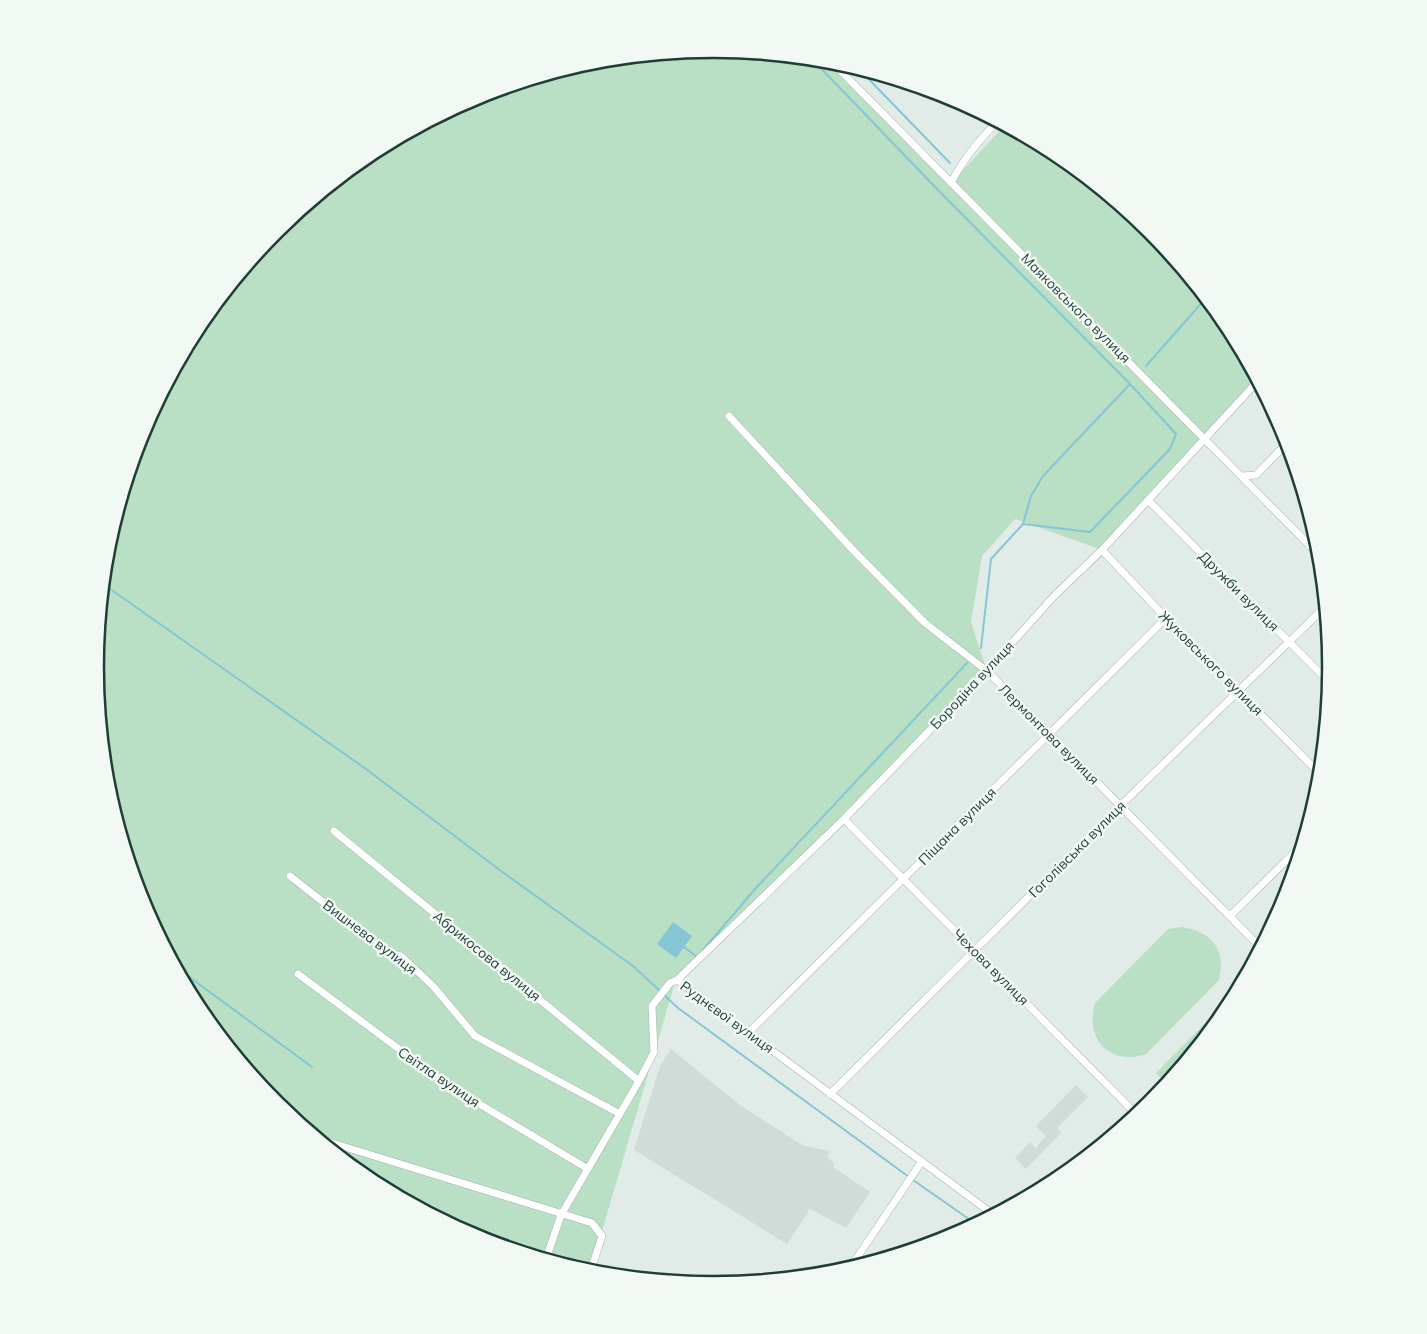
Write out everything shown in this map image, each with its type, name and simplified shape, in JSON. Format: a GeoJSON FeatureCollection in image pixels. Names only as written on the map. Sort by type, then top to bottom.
{"type":"FeatureCollection","features":[{"type":"Feature","properties":{"kind":"street","name":"Маяковського вулиця"},"geometry":{"type":"LineString","coordinates":[[841,71],[1311,546]]}},
{"type":"Feature","properties":{"kind":"street"},"geometry":{"type":"LineString","coordinates":[[951,183],[960,165],[994,126]]}},
{"type":"Feature","properties":{"kind":"street","name":"Бородіна вулиця"},"geometry":{"type":"LineString","coordinates":[[673,982],[844,820],[987,671],[1054,596],[1102,550],[1254,386]]}},
{"type":"Feature","properties":{"kind":"street","name":"Лермонтова вулиця"},"geometry":{"type":"LineString","coordinates":[[729,416],[853,550],[925,623],[987,671],[1257,943]]}},
{"type":"Feature","properties":{"kind":"street"},"geometry":{"type":"LineString","coordinates":[[1242,476],[1256,475],[1282,448]]}},
{"type":"Feature","properties":{"kind":"street","name":"Дружби вулиця"},"geometry":{"type":"LineString","coordinates":[[1148,500],[1323,676]]}},
{"type":"Feature","properties":{"kind":"street","name":"Жуковського вулиця"},"geometry":{"type":"LineString","coordinates":[[1102,550],[1166,618],[1314,768]]}},
{"type":"Feature","properties":{"kind":"street","name":"Гоголівська вулиця"},"geometry":{"type":"LineString","coordinates":[[830,1094],[1120,806],[1320,611]]}},
{"type":"Feature","properties":{"kind":"street","name":"Піщана вулиця"},"geometry":{"type":"LineString","coordinates":[[748,1033],[1166,618]]}},
{"type":"Feature","properties":{"kind":"street","name":"Чехова вулиця"},"geometry":{"type":"LineString","coordinates":[[844,820],[1132,1110]]}},
{"type":"Feature","properties":{"kind":"street","name":"Абрикосова вулиця"},"geometry":{"type":"LineString","coordinates":[[334,831],[640,1082]]}},
{"type":"Feature","properties":{"kind":"street"},"geometry":{"type":"LineString","coordinates":[[1230,916],[1294,853]]}},
{"type":"Feature","properties":{"kind":"street","name":"Вишнева вулиця"},"geometry":{"type":"LineString","coordinates":[[290,876],[388,953],[401,956],[433,986],[475,1036],[620,1114]]}},
{"type":"Feature","properties":{"kind":"street","name":"Світла вулиця"},"geometry":{"type":"LineString","coordinates":[[298,974],[446,1084],[588,1170]]}},
{"type":"Feature","properties":{"kind":"street","name":"Руднєвої вулиця"},"geometry":{"type":"LineString","coordinates":[[548,1253],[562,1215],[640,1082],[654,1052],[652,1006],[673,982],[748,1033],[989,1211]]}},
{"type":"Feature","properties":{"kind":"street"},"geometry":{"type":"LineString","coordinates":[[334,1144],[592,1223],[602,1236],[593,1264]]}},
{"type":"Feature","properties":{"kind":"street"},"geometry":{"type":"LineString","coordinates":[[856,1260],[922,1161]]}},
{"type":"Feature","properties":{"kind":"shaded area"},"geometry":{"type":"Polygon","coordinates":[[[671,1049],[741,1106],[804,1146],[829,1151],[828,1158],[835,1164],[833,1167],[870,1192],[846,1228],[810,1209],[787,1244],[634,1150],[660,1066],[671,1049]]]}},
{"type":"Feature","properties":{"kind":"shaded area"},"geometry":{"type":"Polygon","coordinates":[[[1076,1085],[1088,1097],[1057,1128],[1061,1133],[1026,1169],[1015,1158],[1030,1142],[1036,1149],[1038,1147],[1046,1136],[1036,1126],[1076,1085]]]}},
{"type":"Feature","properties":{"kind":"green space"},"geometry":{"type":"Polygon","coordinates":[[[674,59],[753,59],[793,63],[838,70],[1204,439],[1102,550],[1015,519],[982,556],[971,622],[987,671],[844,819],[676,979],[592,1264],[556,1256],[480,1230],[444,1214],[375,1174],[342,1151],[312,1125],[255,1069],[207,1006],[167,937],[150,900],[136,863],[125,825],[109,747],[104,667],[109,587],[125,509],[136,471],[150,434],[186,362],[207,328],[255,265],[283,236],[342,183],[409,139],[444,120],[480,104],[556,78],[595,69],[674,59]]]}},
{"type":"Feature","properties":{"kind":"green space"},"geometry":{"type":"Polygon","coordinates":[[[1001,130],[1052,160],[1085,183],[1115,209],[1172,265],[1220,328],[1253,385],[1205,437],[952,182],[1001,130]]]}},
{"type":"Feature","properties":{"kind":"green space"},"geometry":{"type":"Polygon","coordinates":[[[1182,927],[1202,933],[1215,944],[1221,960],[1219,980],[1146,1054],[1132,1057],[1119,1056],[1110,1052],[1103,1047],[1094,1032],[1093,1013],[1095,1003],[1168,929],[1182,927]]]}},
{"type":"Feature","properties":{"kind":"green space"},"geometry":{"type":"Polygon","coordinates":[[[1214,1014],[1197,1038],[1162,1079],[1156,1073],[1214,1014]]]}},
{"type":"Feature","properties":{"kind":"water"},"geometry":{"type":"Polygon","coordinates":[[[673,922],[692,936],[676,958],[657,944],[673,922]]]}},
{"type":"Feature","properties":{"kind":"waterway"},"geometry":{"type":"LineString","coordinates":[[820,67],[1130,384],[1176,434],[1170,449],[1090,532],[1023,524],[991,559],[981,648]]}},
{"type":"Feature","properties":{"kind":"waterway"},"geometry":{"type":"LineString","coordinates":[[867,77],[950,163]]}},
{"type":"Feature","properties":{"kind":"waterway"},"geometry":{"type":"LineString","coordinates":[[1146,366],[1202,303]]}},
{"type":"Feature","properties":{"kind":"waterway"},"geometry":{"type":"LineString","coordinates":[[1023,524],[1031,496],[1043,476],[1130,384]]}},
{"type":"Feature","properties":{"kind":"waterway"},"geometry":{"type":"LineString","coordinates":[[109,588],[366,769],[501,871],[633,966],[660,991]]}},
{"type":"Feature","properties":{"kind":"waterway"},"geometry":{"type":"LineString","coordinates":[[684,947],[697,957],[756,888],[967,663]]}},
{"type":"Feature","properties":{"kind":"waterway"},"geometry":{"type":"LineString","coordinates":[[189,977],[312,1067]]}},
{"type":"Feature","properties":{"kind":"waterway"},"geometry":{"type":"LineString","coordinates":[[664,995],[678,1008],[909,1177]]}},
{"type":"Feature","properties":{"kind":"waterway"},"geometry":{"type":"LineString","coordinates":[[913,1180],[970,1220]]}}]}
